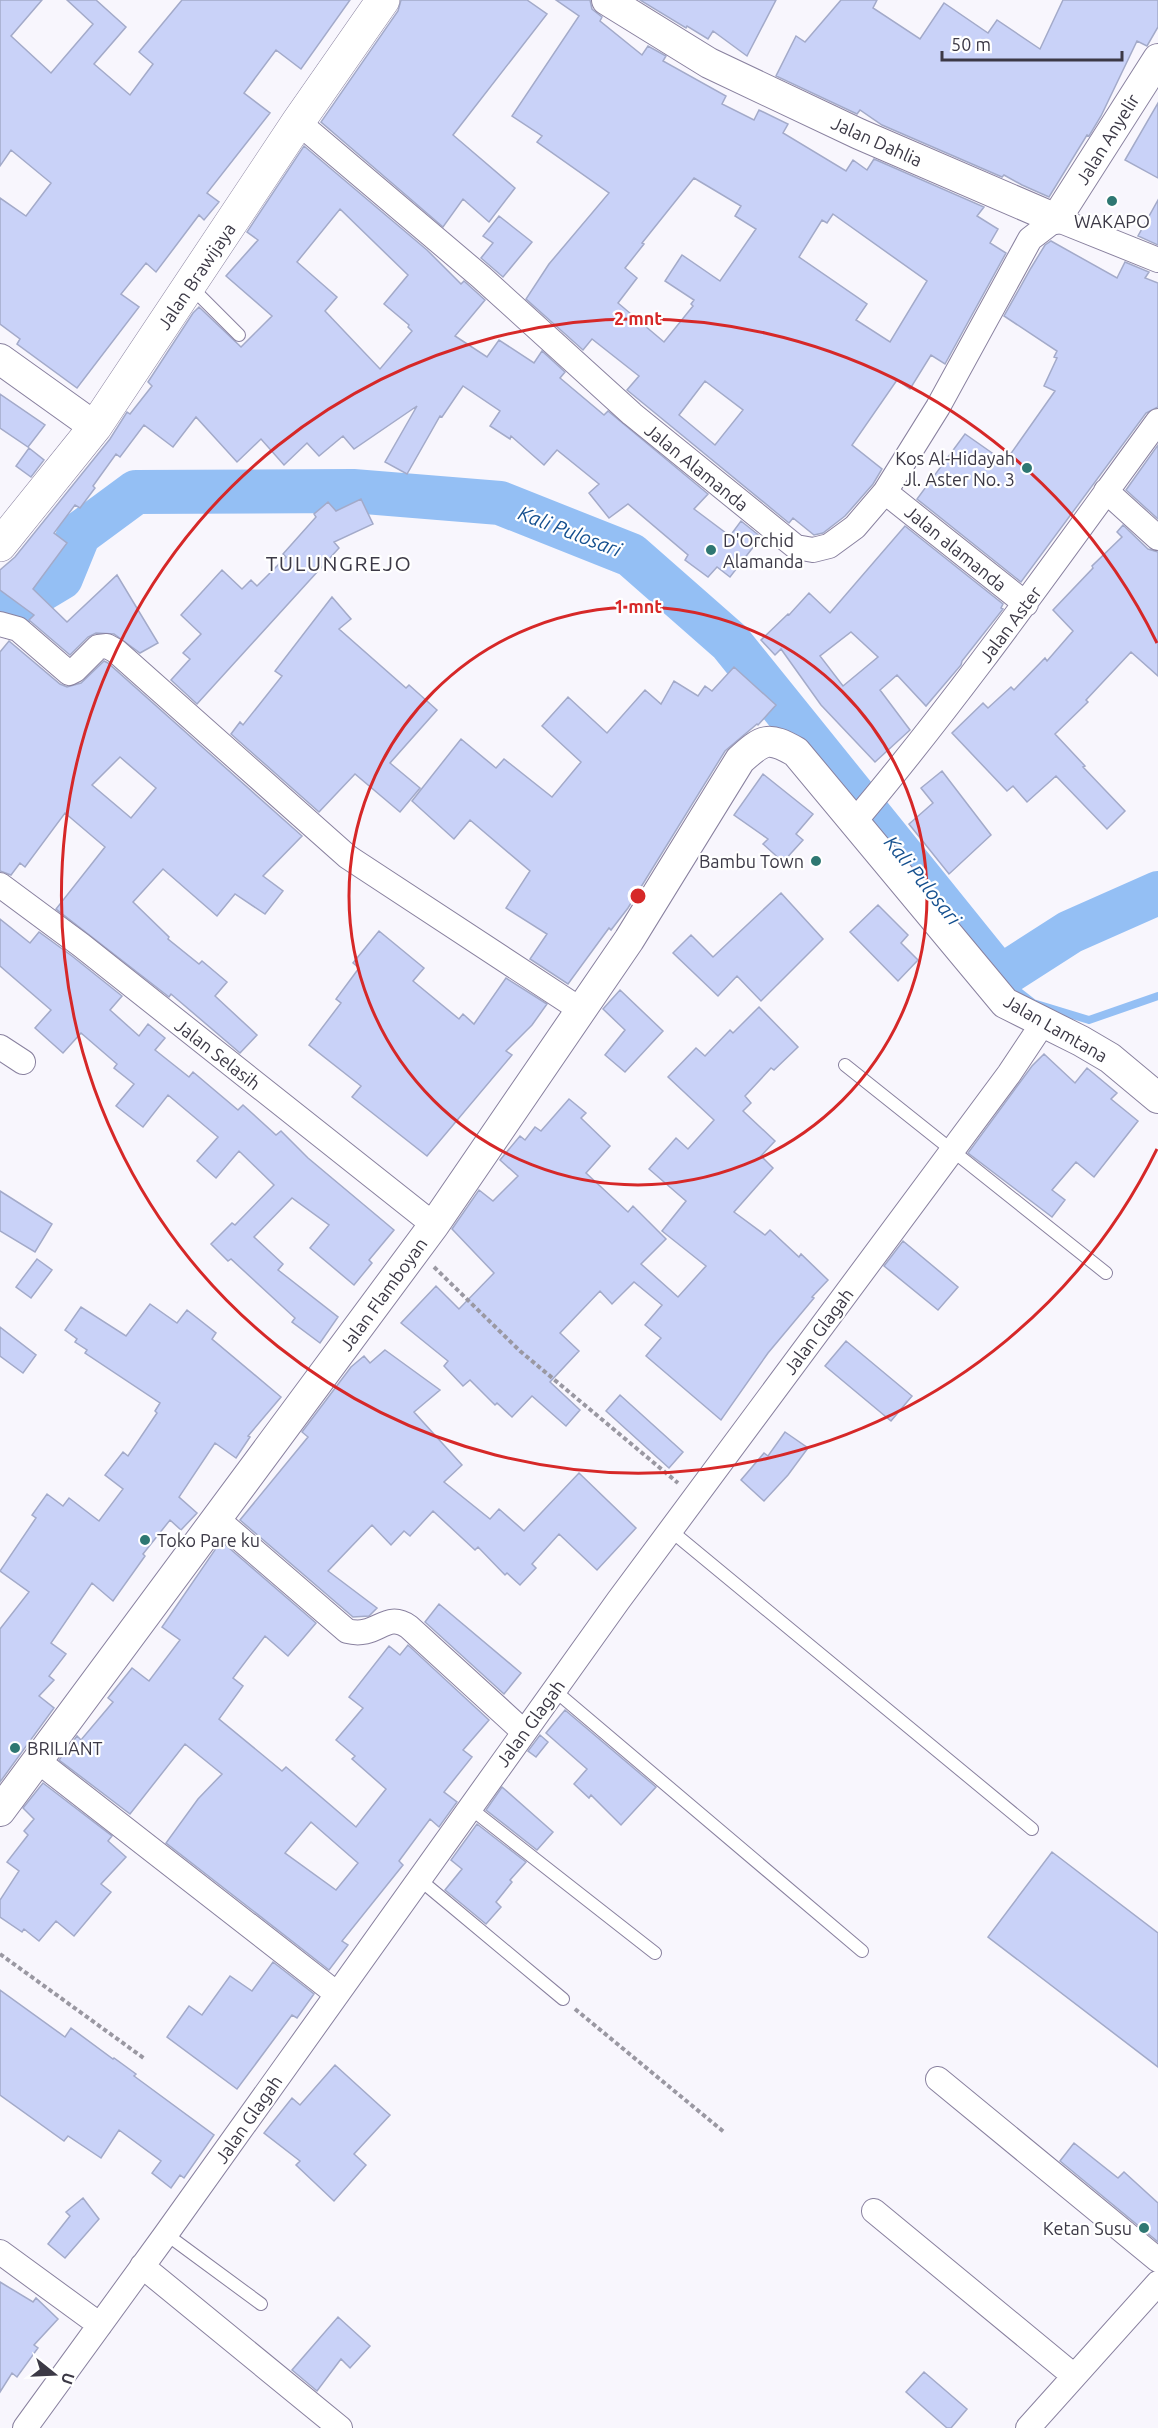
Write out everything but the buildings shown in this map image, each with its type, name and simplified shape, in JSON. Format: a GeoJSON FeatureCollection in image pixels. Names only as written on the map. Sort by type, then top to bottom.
{"type":"FeatureCollection","features":[{"type":"Feature","properties":{"kind":"main road","name":"Jalan Brawijaya"},"geometry":{"type":"LineString","coordinates":[[0,545],[95,427],[298,122],[383,0]]}},
{"type":"Feature","properties":{"kind":"street","name":"Jalan Dahlia"},"geometry":{"type":"LineString","coordinates":[[607,0],[709,63],[774,94],[859,134],[1056,219],[1158,260]]}},
{"type":"Feature","properties":{"kind":"street","name":"Jalan Anyelir"},"geometry":{"type":"LineString","coordinates":[[1056,219],[1158,59]]}},
{"type":"Feature","properties":{"kind":"street","name":"Jalan Alamanda"},"geometry":{"type":"LineString","coordinates":[[298,122],[481,277],[632,414],[796,547],[813,550],[829,546],[855,527],[885,492],[938,407],[1030,239],[1056,219]]}},
{"type":"Feature","properties":{"kind":"street"},"geometry":{"type":"LineString","coordinates":[[0,359],[95,427]]}},
{"type":"Feature","properties":{"kind":"street","name":"Jalan Aster"},"geometry":{"type":"LineString","coordinates":[[855,821],[1026,604],[1158,421]]}},
{"type":"Feature","properties":{"kind":"street"},"geometry":{"type":"LineString","coordinates":[[1106,491],[1158,537]]}},
{"type":"Feature","properties":{"kind":"street","name":"Jalan alamanda"},"geometry":{"type":"LineString","coordinates":[[885,492],[1026,604]]}},
{"type":"Feature","properties":{"kind":"street"},"geometry":{"type":"LineString","coordinates":[[0,624],[18,628],[69,673],[98,647],[107,646],[116,651],[312,827],[348,856],[581,1010]]}},
{"type":"Feature","properties":{"kind":"street","name":"Jalan Lamtana"},"geometry":{"type":"LineString","coordinates":[[740,760],[758,743],[777,742],[796,752],[1005,1003],[1082,1041],[1110,1058],[1158,1098]]}},
{"type":"Feature","properties":{"kind":"street","name":"Jalan Flamboyan"},"geometry":{"type":"LineString","coordinates":[[0,1810],[434,1226],[629,940],[740,760]]}},
{"type":"Feature","properties":{"kind":"street","name":"Jalan Selasih"},"geometry":{"type":"LineString","coordinates":[[0,885],[81,945],[434,1226]]}},
{"type":"Feature","properties":{"kind":"street","name":"Jalan Glagah"},"geometry":{"type":"LineString","coordinates":[[25,2428],[554,1690],[1009,1074],[1043,1023]]}},
{"type":"Feature","properties":{"kind":"street"},"geometry":{"type":"LineString","coordinates":[[0,1047],[23,1062]]}},
{"type":"Feature","properties":{"kind":"street"},"geometry":{"type":"LineString","coordinates":[[217,1519],[347,1631],[360,1634],[374,1630],[389,1621],[400,1620],[524,1732]]}},
{"type":"Feature","properties":{"kind":"street"},"geometry":{"type":"LineString","coordinates":[[38,1761],[337,1994]]}},
{"type":"Feature","properties":{"kind":"street"},"geometry":{"type":"LineString","coordinates":[[938,2079],[1158,2260]]}},
{"type":"Feature","properties":{"kind":"street"},"geometry":{"type":"LineString","coordinates":[[874,2211],[1074,2376]]}},
{"type":"Feature","properties":{"kind":"street"},"geometry":{"type":"LineString","coordinates":[[0,2252],[100,2325]]}},
{"type":"Feature","properties":{"kind":"street"},"geometry":{"type":"LineString","coordinates":[[142,2266],[340,2428]]}},
{"type":"Feature","properties":{"kind":"street"},"geometry":{"type":"LineString","coordinates":[[1028,2428],[1158,2283]]}},
{"type":"Feature","properties":{"kind":"lane"},"geometry":{"type":"LineString","coordinates":[[190,286],[239,335]]}},
{"type":"Feature","properties":{"kind":"lane"},"geometry":{"type":"LineString","coordinates":[[845,1065],[1106,1273]]}},
{"type":"Feature","properties":{"kind":"lane"},"geometry":{"type":"LineString","coordinates":[[670,1530],[1032,1829]]}},
{"type":"Feature","properties":{"kind":"lane"},"geometry":{"type":"LineString","coordinates":[[554,1690],[862,1951]]}},
{"type":"Feature","properties":{"kind":"lane"},"geometry":{"type":"LineString","coordinates":[[470,1808],[655,1953]]}},
{"type":"Feature","properties":{"kind":"lane"},"geometry":{"type":"LineString","coordinates":[[419,1879],[563,1999]]}},
{"type":"Feature","properties":{"kind":"lane"},"geometry":{"type":"LineString","coordinates":[[166,2234],[261,2304]]}},
{"type":"Feature","properties":{"kind":"path"},"geometry":{"type":"LineString","coordinates":[[416,1250],[520,1351],[695,1497]]}},
{"type":"Feature","properties":{"kind":"path"},"geometry":{"type":"LineString","coordinates":[[0,1954],[145,2059]]}},
{"type":"Feature","properties":{"kind":"path"},"geometry":{"type":"LineString","coordinates":[[563,1999],[724,2132]]}},
{"type":"Feature","properties":{"kind":"waterway","name":"Kali Pulosari"},"geometry":{"type":"LineString","coordinates":[[0,610],[6,611],[61,578],[79,534],[136,492],[353,491],[500,503],[631,555],[730,642],[1000,977],[1070,932],[1158,893]]}},
{"type":"Feature","properties":{"kind":"waterway"},"geometry":{"type":"LineString","coordinates":[[1000,977],[1033,1003],[1089,1020],[1158,996]]}},
{"type":"Feature","properties":{"kind":"place","name":"WAKAPO"},"geometry":{"type":"Point","coordinates":[1112,201]}},
{"type":"Feature","properties":{"kind":"place","name":"Kos Al-Hidayah Jl. Aster No. 3"},"geometry":{"type":"Point","coordinates":[1027,468]}},
{"type":"Feature","properties":{"kind":"place","name":"D'Orchid Alamanda"},"geometry":{"type":"Point","coordinates":[711,550]}},
{"type":"Feature","properties":{"kind":"place","name":"Bambu Town"},"geometry":{"type":"Point","coordinates":[816,861]}},
{"type":"Feature","properties":{"kind":"place","name":"Toko Pare ku"},"geometry":{"type":"Point","coordinates":[145,1540]}},
{"type":"Feature","properties":{"kind":"place","name":"BRILIANT"},"geometry":{"type":"Point","coordinates":[15,1748]}},
{"type":"Feature","properties":{"kind":"place","name":"Ketan Susu"},"geometry":{"type":"Point","coordinates":[1144,2228]}},
{"type":"Feature","properties":{"kind":"district","name":"TULUNGREJO"},"geometry":{"type":"Point","coordinates":[339,563]}}]}
